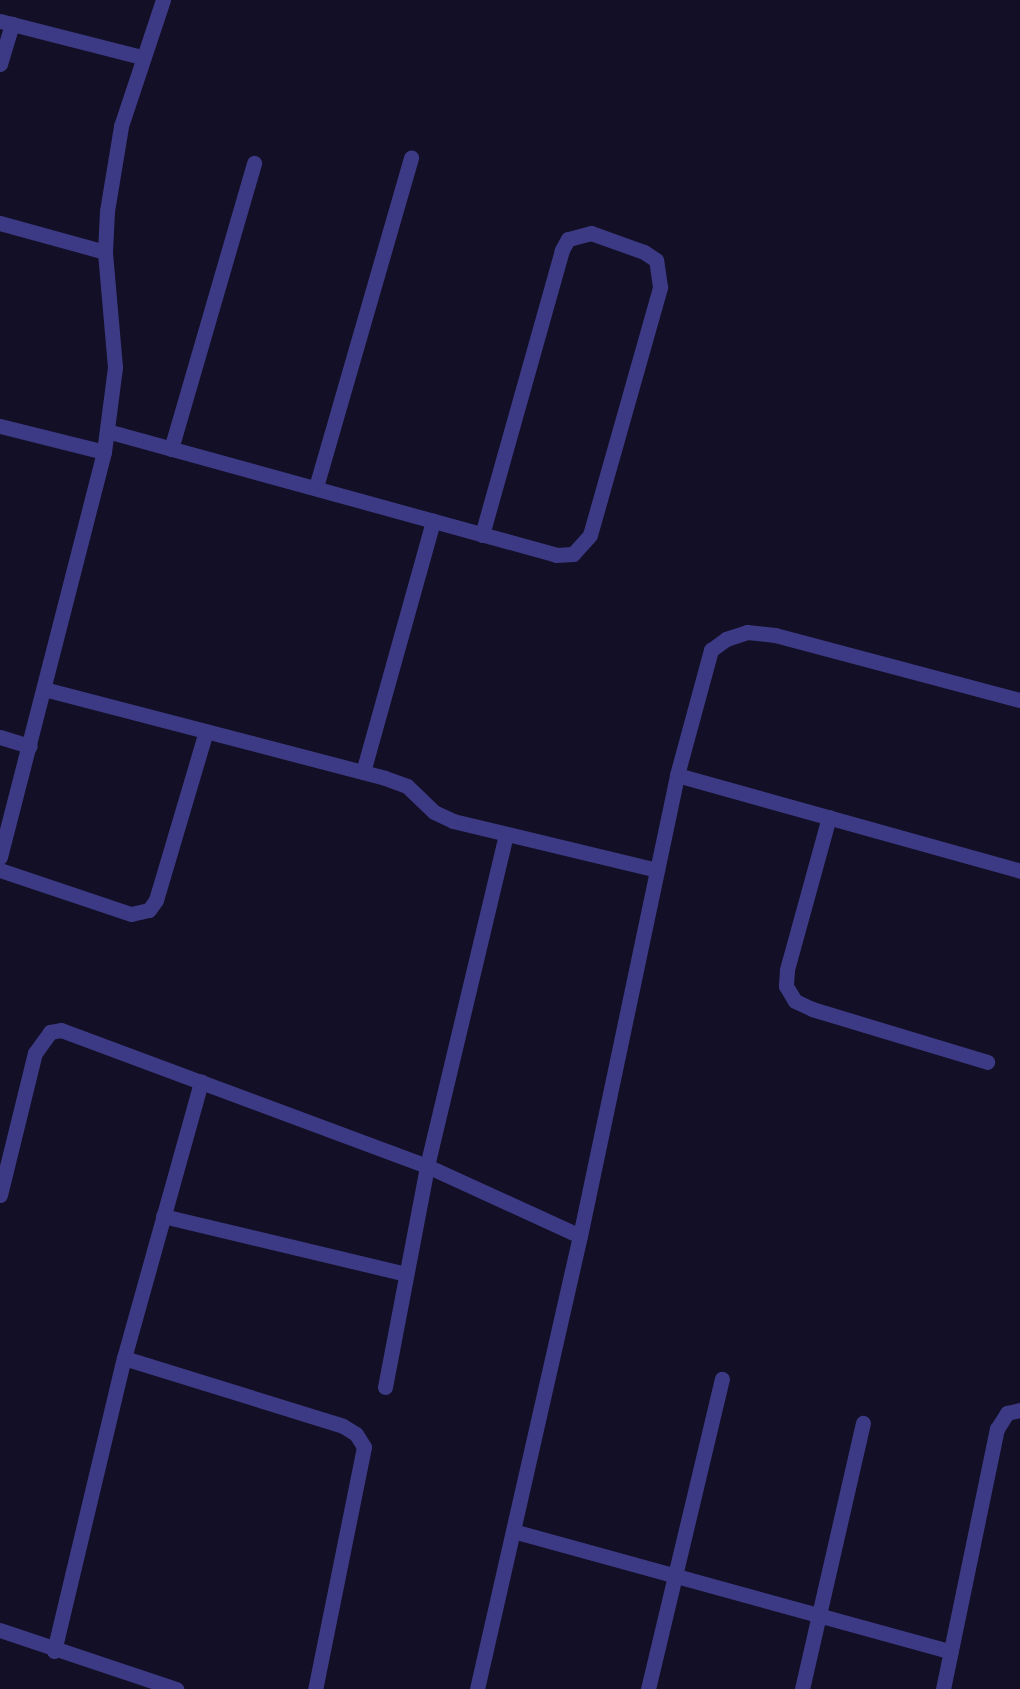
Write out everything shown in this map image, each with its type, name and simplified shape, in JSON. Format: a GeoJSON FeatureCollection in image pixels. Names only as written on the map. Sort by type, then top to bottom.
{"type":"FeatureCollection","features":[{"type":"Feature","properties":{"kind":"street"},"geometry":{"type":"LineString","coordinates":[[0,856],[104,452],[115,367],[105,252],[120,126],[141,57],[163,0]]}},
{"type":"Feature","properties":{"kind":"street"},"geometry":{"type":"LineString","coordinates":[[0,64],[6,22],[141,57]]}},
{"type":"Feature","properties":{"kind":"street"},"geometry":{"type":"LineString","coordinates":[[316,487],[411,157]]}},
{"type":"Feature","properties":{"kind":"street"},"geometry":{"type":"LineString","coordinates":[[171,449],[254,163]]}},
{"type":"Feature","properties":{"kind":"street"},"geometry":{"type":"LineString","coordinates":[[0,223],[105,252]]}},
{"type":"Feature","properties":{"kind":"street"},"geometry":{"type":"LineString","coordinates":[[107,431],[316,487],[482,535],[555,555],[573,554],[583,547],[590,535],[660,287],[656,260],[644,252],[591,233],[577,234],[565,244],[482,535]]}},
{"type":"Feature","properties":{"kind":"street"},"geometry":{"type":"LineString","coordinates":[[0,426],[104,452]]}},
{"type":"Feature","properties":{"kind":"street"},"geometry":{"type":"LineString","coordinates":[[363,772],[433,521]]}},
{"type":"Feature","properties":{"kind":"street"},"geometry":{"type":"LineString","coordinates":[[477,1689],[580,1236],[677,775],[711,650],[726,639],[747,632],[775,635],[1020,700]]}},
{"type":"Feature","properties":{"kind":"street"},"geometry":{"type":"LineString","coordinates":[[44,689],[363,772],[407,786],[434,812],[453,821],[657,870]]}},
{"type":"Feature","properties":{"kind":"street"},"geometry":{"type":"LineString","coordinates":[[0,870],[131,914],[148,910],[156,900],[206,731]]}},
{"type":"Feature","properties":{"kind":"street"},"geometry":{"type":"LineString","coordinates":[[0,737],[30,746]]}},
{"type":"Feature","properties":{"kind":"street"},"geometry":{"type":"LineString","coordinates":[[677,775],[1019,867]]}},
{"type":"Feature","properties":{"kind":"street"},"geometry":{"type":"LineString","coordinates":[[829,817],[786,970],[786,986],[795,1001],[812,1010],[987,1062]]}},
{"type":"Feature","properties":{"kind":"street"},"geometry":{"type":"LineString","coordinates":[[385,1387],[427,1166],[506,834]]}},
{"type":"Feature","properties":{"kind":"street"},"geometry":{"type":"LineString","coordinates":[[0,1195],[35,1053],[50,1032],[61,1030],[427,1166],[580,1236]]}},
{"type":"Feature","properties":{"kind":"street"},"geometry":{"type":"LineString","coordinates":[[54,1651],[124,1358],[201,1082]]}},
{"type":"Feature","properties":{"kind":"street"},"geometry":{"type":"LineString","coordinates":[[163,1216],[406,1274]]}},
{"type":"Feature","properties":{"kind":"street"},"geometry":{"type":"LineString","coordinates":[[124,1358],[343,1426],[356,1434],[364,1447],[315,1689]]}},
{"type":"Feature","properties":{"kind":"street"},"geometry":{"type":"LineString","coordinates":[[648,1689],[722,1379]]}},
{"type":"Feature","properties":{"kind":"street"},"geometry":{"type":"LineString","coordinates":[[943,1689],[997,1429],[1007,1413],[1020,1410]]}},
{"type":"Feature","properties":{"kind":"street"},"geometry":{"type":"LineString","coordinates":[[802,1689],[863,1423]]}},
{"type":"Feature","properties":{"kind":"street"},"geometry":{"type":"LineString","coordinates":[[513,1531],[951,1652]]}},
{"type":"Feature","properties":{"kind":"street"},"geometry":{"type":"LineString","coordinates":[[0,1630],[54,1651],[176,1689]]}}]}
